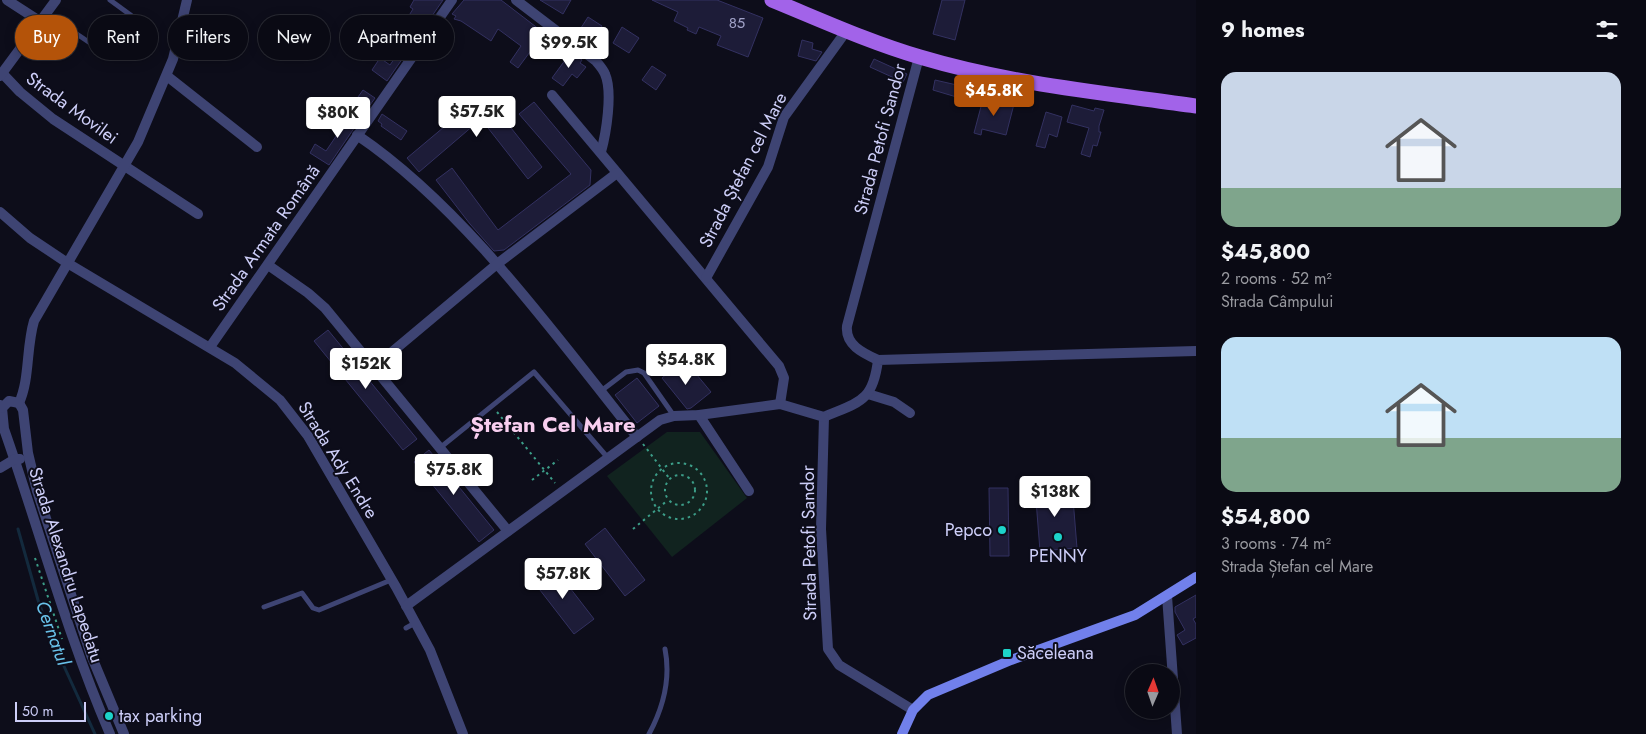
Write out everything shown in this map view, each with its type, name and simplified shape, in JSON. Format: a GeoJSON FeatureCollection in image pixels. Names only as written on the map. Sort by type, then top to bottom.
{"type":"FeatureCollection","features":[{"type":"Feature","properties":{"kind":"main road"},"geometry":{"type":"LineString","coordinates":[[772,0],[919,57],[1001,77],[1196,106]]}},
{"type":"Feature","properties":{"kind":"main road"},"geometry":{"type":"LineString","coordinates":[[902,734],[913,710],[928,695],[1135,615],[1196,577]]}},
{"type":"Feature","properties":{"kind":"street"},"geometry":{"type":"LineString","coordinates":[[7,0],[38,15]]}},
{"type":"Feature","properties":{"kind":"street"},"geometry":{"type":"LineString","coordinates":[[46,15],[56,0]]}},
{"type":"Feature","properties":{"kind":"street"},"geometry":{"type":"LineString","coordinates":[[1,406],[9,401],[19,403],[25,385],[28,344],[34,321],[126,166],[167,76],[178,44],[187,0]]}},
{"type":"Feature","properties":{"kind":"street","name":"Strada Armata Română"},"geometry":{"type":"LineString","coordinates":[[210,347],[452,0]]}},
{"type":"Feature","properties":{"kind":"street"},"geometry":{"type":"LineString","coordinates":[[516,0],[589,56],[604,73],[608,92],[606,126],[600,152]]}},
{"type":"Feature","properties":{"kind":"street","name":"Strada Ștefan cel Mare"},"geometry":{"type":"LineString","coordinates":[[706,278],[768,166],[784,117],[847,30]]}},
{"type":"Feature","properties":{"kind":"street"},"geometry":{"type":"LineString","coordinates":[[1,75],[15,56]]}},
{"type":"Feature","properties":{"kind":"street","name":"Strada Petofi Sandor"},"geometry":{"type":"LineString","coordinates":[[878,360],[853,345],[848,339],[847,326],[919,57]]}},
{"type":"Feature","properties":{"kind":"street","name":"Strada Movilei"},"geometry":{"type":"LineString","coordinates":[[1,75],[53,118],[198,214]]}},
{"type":"Feature","properties":{"kind":"street"},"geometry":{"type":"LineString","coordinates":[[167,76],[258,148]]}},
{"type":"Feature","properties":{"kind":"street","name":"Strada Ștefan cel Mare"},"geometry":{"type":"LineString","coordinates":[[552,95],[779,366],[784,378],[780,404]]}},
{"type":"Feature","properties":{"kind":"street"},"geometry":{"type":"LineString","coordinates":[[357,134],[410,176],[497,264],[637,436]]}},
{"type":"Feature","properties":{"kind":"street"},"geometry":{"type":"LineString","coordinates":[[374,367],[497,264],[618,173]]}},
{"type":"Feature","properties":{"kind":"street","name":"Strada Ady Endre"},"geometry":{"type":"LineString","coordinates":[[0,212],[30,238],[69,264],[210,347],[259,380],[295,417],[392,579],[406,606],[410,625],[430,650],[463,734]]}},
{"type":"Feature","properties":{"kind":"street"},"geometry":{"type":"LineString","coordinates":[[268,265],[308,293],[325,308],[508,531]]}},
{"type":"Feature","properties":{"kind":"street"},"geometry":{"type":"LineString","coordinates":[[406,606],[660,420],[674,416],[699,415],[780,404],[824,417],[858,402],[868,394],[874,385],[878,360],[1196,351]]}},
{"type":"Feature","properties":{"kind":"street"},"geometry":{"type":"LineString","coordinates":[[868,394],[894,402],[910,413]]}},
{"type":"Feature","properties":{"kind":"street","name":"Strada Alexandru Lapedatu"},"geometry":{"type":"LineString","coordinates":[[19,403],[23,410],[28,454],[37,491],[88,646],[124,734]]}},
{"type":"Feature","properties":{"kind":"street","name":"Strada Alexandru Lapedatu"},"geometry":{"type":"LineString","coordinates":[[1,406],[4,429],[79,660],[110,734]]}},
{"type":"Feature","properties":{"kind":"street"},"geometry":{"type":"LineString","coordinates":[[699,415],[749,491]]}},
{"type":"Feature","properties":{"kind":"street","name":"Strada Petofi Sandor"},"geometry":{"type":"LineString","coordinates":[[824,417],[821,529],[828,649],[839,665],[913,710]]}},
{"type":"Feature","properties":{"kind":"street"},"geometry":{"type":"LineString","coordinates":[[0,468],[15,459],[22,459],[28,454]]}},
{"type":"Feature","properties":{"kind":"street"},"geometry":{"type":"LineString","coordinates":[[1167,596],[1177,734]]}},
{"type":"Feature","properties":{"kind":"lane"},"geometry":{"type":"LineString","coordinates":[[78,38],[108,55],[115,55],[136,19],[110,0]]}},
{"type":"Feature","properties":{"kind":"lane"},"geometry":{"type":"LineString","coordinates":[[601,392],[626,372],[638,370],[644,373],[674,416]]}},
{"type":"Feature","properties":{"kind":"lane"},"geometry":{"type":"LineString","coordinates":[[441,447],[534,372],[608,458]]}},
{"type":"Feature","properties":{"kind":"lane"},"geometry":{"type":"LineString","coordinates":[[264,607],[302,593],[313,608],[319,610],[392,579]]}},
{"type":"Feature","properties":{"kind":"lane"},"geometry":{"type":"LineString","coordinates":[[649,734],[662,706],[667,684],[668,667],[665,648]]}},
{"type":"Feature","properties":{"kind":"path"},"geometry":{"type":"LineString","coordinates":[[492,406],[562,491]]}},
{"type":"Feature","properties":{"kind":"path"},"geometry":{"type":"LineString","coordinates":[[637,436],[670,479]]}},
{"type":"Feature","properties":{"kind":"path"},"geometry":{"type":"LineString","coordinates":[[532,480],[558,460]]}},
{"type":"Feature","properties":{"kind":"path"},"geometry":{"type":"LineString","coordinates":[[678,463],[687,464],[701,473],[707,490],[703,506],[689,517],[672,518],[657,508],[651,492],[656,475],[662,469],[678,463]]}},
{"type":"Feature","properties":{"kind":"path"},"geometry":{"type":"LineString","coordinates":[[684,476],[692,482],[695,491],[694,496],[687,504],[677,505],[668,500],[665,492],[670,479],[684,476]]}},
{"type":"Feature","properties":{"kind":"path"},"geometry":{"type":"LineString","coordinates":[[633,529],[668,500]]}},
{"type":"Feature","properties":{"kind":"green space"},"geometry":{"type":"Polygon","coordinates":[[[667,432],[700,432],[747,498],[672,557],[607,476],[667,432]]]}},
{"type":"Feature","properties":{"kind":"building"},"geometry":{"type":"Polygon","coordinates":[[[414,0],[443,0],[433,15],[409,15],[413,9],[410,7],[414,0]]]}},
{"type":"Feature","properties":{"kind":"building"},"geometry":{"type":"Polygon","coordinates":[[[464,0],[501,0],[544,33],[518,68],[510,62],[521,46],[498,29],[491,41],[461,21],[454,19],[456,16],[452,14],[464,0]]]}},
{"type":"Feature","properties":{"kind":"building"},"geometry":{"type":"Polygon","coordinates":[[[540,0],[571,0],[563,14],[540,0]]]}},
{"type":"Feature","properties":{"kind":"building"},"geometry":{"type":"Polygon","coordinates":[[[652,0],[717,0],[763,18],[748,57],[717,45],[721,36],[699,27],[696,34],[687,30],[688,28],[674,21],[678,12],[652,0]]]}},
{"type":"Feature","properties":{"kind":"building"},"geometry":{"type":"Polygon","coordinates":[[[942,0],[965,0],[955,40],[933,34],[942,0]]]}},
{"type":"Feature","properties":{"kind":"building"},"geometry":{"type":"Polygon","coordinates":[[[588,17],[602,26],[595,38],[590,35],[588,37],[579,31],[588,17]]]}},
{"type":"Feature","properties":{"kind":"building"},"geometry":{"type":"Polygon","coordinates":[[[622,27],[639,38],[629,53],[613,43],[622,27]]]}},
{"type":"Feature","properties":{"kind":"building"},"geometry":{"type":"Polygon","coordinates":[[[802,40],[813,43],[812,49],[822,52],[816,61],[798,56],[802,40]]]}},
{"type":"Feature","properties":{"kind":"building"},"geometry":{"type":"Polygon","coordinates":[[[571,52],[582,60],[580,63],[586,67],[577,78],[572,74],[563,86],[552,78],[571,52]]]}},
{"type":"Feature","properties":{"kind":"building"},"geometry":{"type":"Polygon","coordinates":[[[874,59],[907,74],[903,82],[870,67],[874,59]]]}},
{"type":"Feature","properties":{"kind":"building"},"geometry":{"type":"Polygon","coordinates":[[[379,60],[383,60],[390,65],[393,60],[402,60],[387,81],[372,70],[379,60]]]}},
{"type":"Feature","properties":{"kind":"building"},"geometry":{"type":"Polygon","coordinates":[[[652,66],[666,75],[656,90],[642,80],[652,66]]]}},
{"type":"Feature","properties":{"kind":"building"},"geometry":{"type":"Polygon","coordinates":[[[935,80],[983,91],[980,104],[933,90],[935,80]]]}},
{"type":"Feature","properties":{"kind":"building"},"geometry":{"type":"Polygon","coordinates":[[[363,90],[375,98],[370,105],[358,97],[363,90]]]}},
{"type":"Feature","properties":{"kind":"building"},"geometry":{"type":"Polygon","coordinates":[[[983,99],[1004,105],[1004,102],[1014,104],[1006,135],[982,129],[981,135],[974,133],[983,99]]]}},
{"type":"Feature","properties":{"kind":"building"},"geometry":{"type":"Polygon","coordinates":[[[475,101],[492,104],[542,167],[528,179],[481,119],[419,172],[407,158],[475,101]]]}},
{"type":"Feature","properties":{"kind":"building"},"geometry":{"type":"Polygon","coordinates":[[[534,102],[591,170],[590,185],[504,250],[494,251],[470,224],[436,180],[452,168],[498,230],[571,174],[519,114],[534,102]]]}},
{"type":"Feature","properties":{"kind":"building"},"geometry":{"type":"Polygon","coordinates":[[[1072,105],[1094,111],[1095,108],[1104,110],[1099,126],[1099,132],[1101,132],[1097,146],[1093,145],[1090,157],[1081,154],[1089,128],[1067,122],[1072,105]]]}},
{"type":"Feature","properties":{"kind":"building"},"geometry":{"type":"Polygon","coordinates":[[[348,109],[361,118],[329,165],[310,153],[315,144],[326,151],[345,123],[340,120],[348,109]]]}},
{"type":"Feature","properties":{"kind":"building"},"geometry":{"type":"Polygon","coordinates":[[[1046,112],[1062,117],[1057,137],[1049,134],[1045,148],[1036,146],[1046,112]]]}},
{"type":"Feature","properties":{"kind":"building"},"geometry":{"type":"Polygon","coordinates":[[[382,114],[407,131],[401,140],[381,126],[382,124],[378,121],[382,114]]]}},
{"type":"Feature","properties":{"kind":"building"},"geometry":{"type":"Polygon","coordinates":[[[328,330],[417,439],[403,450],[314,341],[328,330]]]}},
{"type":"Feature","properties":{"kind":"building"},"geometry":{"type":"Polygon","coordinates":[[[679,364],[687,373],[692,369],[711,392],[687,409],[662,378],[679,364]]]}},
{"type":"Feature","properties":{"kind":"building"},"geometry":{"type":"Polygon","coordinates":[[[637,378],[659,406],[637,423],[615,395],[637,378]]]}},
{"type":"Feature","properties":{"kind":"building"},"geometry":{"type":"Polygon","coordinates":[[[429,450],[494,530],[479,542],[414,462],[429,450]]]}},
{"type":"Feature","properties":{"kind":"building"},"geometry":{"type":"Polygon","coordinates":[[[1072,486],[1077,548],[1040,551],[1036,500],[1029,501],[1028,489],[1072,486]]]}},
{"type":"Feature","properties":{"kind":"building"},"geometry":{"type":"Polygon","coordinates":[[[989,488],[1008,488],[1009,556],[990,556],[989,488]]]}},
{"type":"Feature","properties":{"kind":"building"},"geometry":{"type":"Polygon","coordinates":[[[605,528],[645,580],[625,596],[585,544],[605,528]]]}},
{"type":"Feature","properties":{"kind":"building"},"geometry":{"type":"Polygon","coordinates":[[[553,566],[594,619],[574,634],[533,581],[553,566]]]}},
{"type":"Feature","properties":{"kind":"building"},"geometry":{"type":"Polygon","coordinates":[[[1196,595],[1196,617],[1193,619],[1196,624],[1196,638],[1183,645],[1177,635],[1185,630],[1175,612],[1175,607],[1196,595]]]}},
{"type":"Feature","properties":{"kind":"waterway","name":"Cernatul"},"geometry":{"type":"LineString","coordinates":[[18,529],[38,600],[52,640],[95,734]]}},
{"type":"Feature","properties":{"kind":"place","name":"Pepco"},"geometry":{"type":"Point","coordinates":[1002,530]}},
{"type":"Feature","properties":{"kind":"place","name":"PENNY"},"geometry":{"type":"Point","coordinates":[1058,537]}},
{"type":"Feature","properties":{"kind":"place","name":"Săceleana"},"geometry":{"type":"Point","coordinates":[1007,653]}},
{"type":"Feature","properties":{"kind":"place","name":"tax parking"},"geometry":{"type":"Point","coordinates":[109,716]}},
{"type":"Feature","properties":{"kind":"district","name":"Ștefan Cel Mare"},"geometry":{"type":"Point","coordinates":[553,424]}}]}
